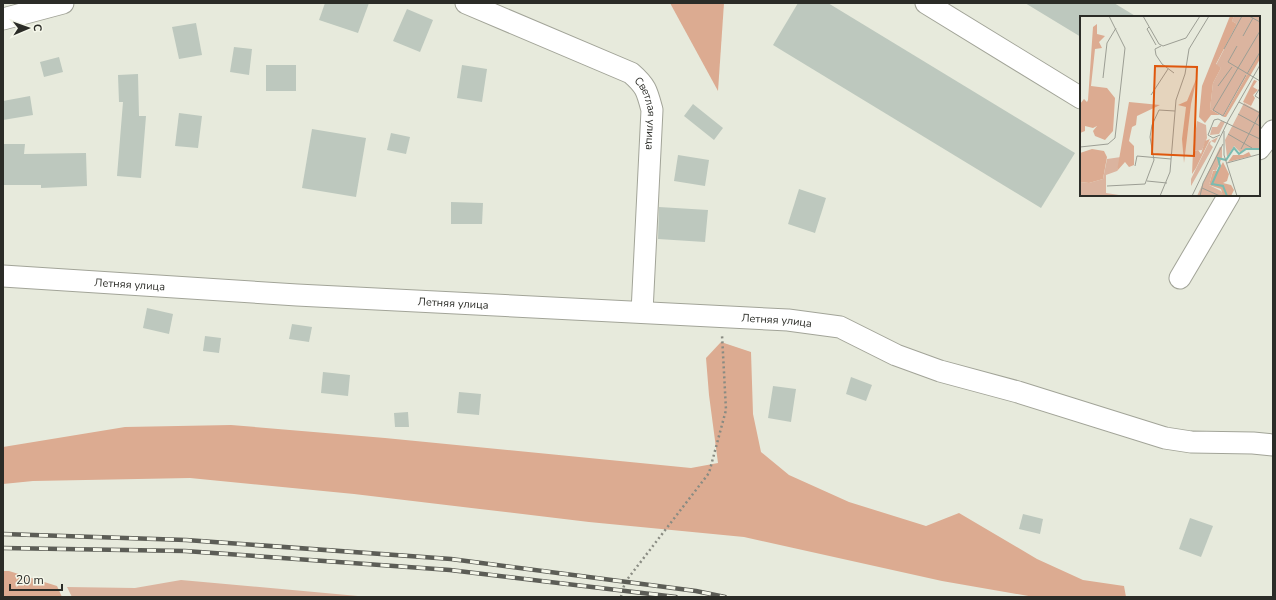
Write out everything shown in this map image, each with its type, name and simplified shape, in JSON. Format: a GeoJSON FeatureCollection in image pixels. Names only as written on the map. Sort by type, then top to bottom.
{"type":"FeatureCollection","features":[{"type":"Feature","properties":{"kind":"street"},"geometry":{"type":"LineString","coordinates":[[3,18],[62,3]]}},
{"type":"Feature","properties":{"kind":"street","name":"Светлая улица"},"geometry":{"type":"LineString","coordinates":[[466,3],[631,73],[642,82],[648,95],[652,110],[642,312]]}},
{"type":"Feature","properties":{"kind":"street"},"geometry":{"type":"LineString","coordinates":[[926,3],[1080,97]]}},
{"type":"Feature","properties":{"kind":"street"},"geometry":{"type":"LineString","coordinates":[[1260,148],[1273,131]]}},
{"type":"Feature","properties":{"kind":"street"},"geometry":{"type":"LineString","coordinates":[[1180,278],[1229,196]]}},
{"type":"Feature","properties":{"kind":"street","name":"Летняя улица"},"geometry":{"type":"LineString","coordinates":[[3,276],[297,295],[788,320],[840,326],[896,355],[940,371],[1025,394],[1165,438],[1191,442],[1253,443],[1273,445]]}},
{"type":"Feature","properties":{"kind":"path"},"geometry":{"type":"LineString","coordinates":[[622,597],[622,590],[626,582],[709,473],[726,410],[724,356],[720,316]]}},
{"type":"Feature","properties":{"kind":"shaded area"},"geometry":{"type":"Polygon","coordinates":[[[670,3],[724,3],[718,91],[670,3]]]}},
{"type":"Feature","properties":{"kind":"shaded area"},"geometry":{"type":"Polygon","coordinates":[[[721,342],[751,352],[753,414],[761,452],[789,475],[849,502],[926,526],[959,513],[1037,559],[1083,580],[1124,586],[1126,597],[1034,597],[942,581],[744,537],[589,522],[354,494],[190,478],[33,481],[3,484],[3,447],[125,427],[231,425],[385,438],[691,468],[718,463],[709,395],[706,358],[721,342]]]}},
{"type":"Feature","properties":{"kind":"shaded area"},"geometry":{"type":"Polygon","coordinates":[[[3,571],[9,571],[57,586],[62,597],[3,597],[3,571]]]}},
{"type":"Feature","properties":{"kind":"shaded area"},"geometry":{"type":"Polygon","coordinates":[[[181,580],[369,597],[72,597],[67,587],[135,588],[181,580]]]}},
{"type":"Feature","properties":{"kind":"building"},"geometry":{"type":"Polygon","coordinates":[[[325,3],[369,3],[358,33],[319,20],[325,3]]]}},
{"type":"Feature","properties":{"kind":"building"},"geometry":{"type":"Polygon","coordinates":[[[798,3],[828,3],[1075,153],[1041,208],[773,45],[798,3]]]}},
{"type":"Feature","properties":{"kind":"building"},"geometry":{"type":"Polygon","coordinates":[[[1025,3],[1114,3],[1135,16],[1080,16],[1080,36],[1025,3]]]}},
{"type":"Feature","properties":{"kind":"building"},"geometry":{"type":"Polygon","coordinates":[[[407,9],[433,20],[420,52],[393,41],[407,9]]]}},
{"type":"Feature","properties":{"kind":"building"},"geometry":{"type":"Polygon","coordinates":[[[196,23],[202,55],[179,59],[172,27],[196,23]]]}},
{"type":"Feature","properties":{"kind":"building"},"geometry":{"type":"Polygon","coordinates":[[[234,47],[252,49],[249,75],[230,72],[234,47]]]}},
{"type":"Feature","properties":{"kind":"building"},"geometry":{"type":"Polygon","coordinates":[[[59,57],[63,72],[44,77],[40,62],[59,57]]]}},
{"type":"Feature","properties":{"kind":"building"},"geometry":{"type":"Polygon","coordinates":[[[266,65],[296,65],[296,91],[266,91],[266,65]]]}},
{"type":"Feature","properties":{"kind":"building"},"geometry":{"type":"Polygon","coordinates":[[[462,65],[487,69],[482,102],[457,98],[462,65]]]}},
{"type":"Feature","properties":{"kind":"building"},"geometry":{"type":"Polygon","coordinates":[[[138,74],[139,116],[146,116],[141,178],[117,176],[123,102],[119,102],[118,75],[138,74]]]}},
{"type":"Feature","properties":{"kind":"building"},"geometry":{"type":"Polygon","coordinates":[[[30,96],[33,115],[3,120],[3,101],[30,96]]]}},
{"type":"Feature","properties":{"kind":"building"},"geometry":{"type":"Polygon","coordinates":[[[693,104],[723,128],[714,140],[684,116],[693,104]]]}},
{"type":"Feature","properties":{"kind":"building"},"geometry":{"type":"Polygon","coordinates":[[[179,113],[202,116],[198,148],[175,146],[179,113]]]}},
{"type":"Feature","properties":{"kind":"building"},"geometry":{"type":"Polygon","coordinates":[[[312,129],[366,138],[356,197],[302,188],[312,129]]]}},
{"type":"Feature","properties":{"kind":"building"},"geometry":{"type":"Polygon","coordinates":[[[391,133],[410,137],[406,154],[387,150],[391,133]]]}},
{"type":"Feature","properties":{"kind":"building"},"geometry":{"type":"Polygon","coordinates":[[[3,144],[25,144],[24,154],[86,153],[87,186],[41,188],[41,185],[3,185],[3,144]]]}},
{"type":"Feature","properties":{"kind":"building"},"geometry":{"type":"Polygon","coordinates":[[[678,155],[709,160],[705,186],[674,181],[678,155]]]}},
{"type":"Feature","properties":{"kind":"building"},"geometry":{"type":"Polygon","coordinates":[[[799,189],[826,198],[815,233],[788,224],[799,189]]]}},
{"type":"Feature","properties":{"kind":"building"},"geometry":{"type":"Polygon","coordinates":[[[451,202],[483,203],[482,224],[451,224],[451,202]]]}},
{"type":"Feature","properties":{"kind":"building"},"geometry":{"type":"Polygon","coordinates":[[[659,207],[708,210],[705,242],[658,239],[659,207]]]}},
{"type":"Feature","properties":{"kind":"building"},"geometry":{"type":"Polygon","coordinates":[[[147,308],[173,314],[169,334],[143,328],[147,308]]]}},
{"type":"Feature","properties":{"kind":"building"},"geometry":{"type":"Polygon","coordinates":[[[292,324],[312,327],[309,342],[289,339],[292,324]]]}},
{"type":"Feature","properties":{"kind":"building"},"geometry":{"type":"Polygon","coordinates":[[[205,336],[221,338],[219,353],[203,351],[205,336]]]}},
{"type":"Feature","properties":{"kind":"building"},"geometry":{"type":"Polygon","coordinates":[[[323,372],[350,375],[348,396],[321,393],[323,372]]]}},
{"type":"Feature","properties":{"kind":"building"},"geometry":{"type":"Polygon","coordinates":[[[851,377],[872,385],[866,401],[846,394],[851,377]]]}},
{"type":"Feature","properties":{"kind":"building"},"geometry":{"type":"Polygon","coordinates":[[[773,386],[796,389],[791,422],[768,418],[773,386]]]}},
{"type":"Feature","properties":{"kind":"building"},"geometry":{"type":"Polygon","coordinates":[[[459,392],[481,394],[479,415],[457,413],[459,392]]]}},
{"type":"Feature","properties":{"kind":"building"},"geometry":{"type":"Polygon","coordinates":[[[408,412],[409,427],[395,427],[394,413],[408,412]]]}},
{"type":"Feature","properties":{"kind":"building"},"geometry":{"type":"Polygon","coordinates":[[[1023,514],[1043,519],[1040,534],[1019,529],[1023,514]]]}},
{"type":"Feature","properties":{"kind":"building"},"geometry":{"type":"Polygon","coordinates":[[[1190,518],[1213,526],[1201,557],[1179,549],[1190,518]]]}},
{"type":"Feature","properties":{"kind":"railway"},"geometry":{"type":"LineString","coordinates":[[3,534],[186,540],[451,559],[696,591],[725,597]]}},
{"type":"Feature","properties":{"kind":"railway"},"geometry":{"type":"LineString","coordinates":[[3,548],[185,551],[450,570],[676,597]]}}]}
